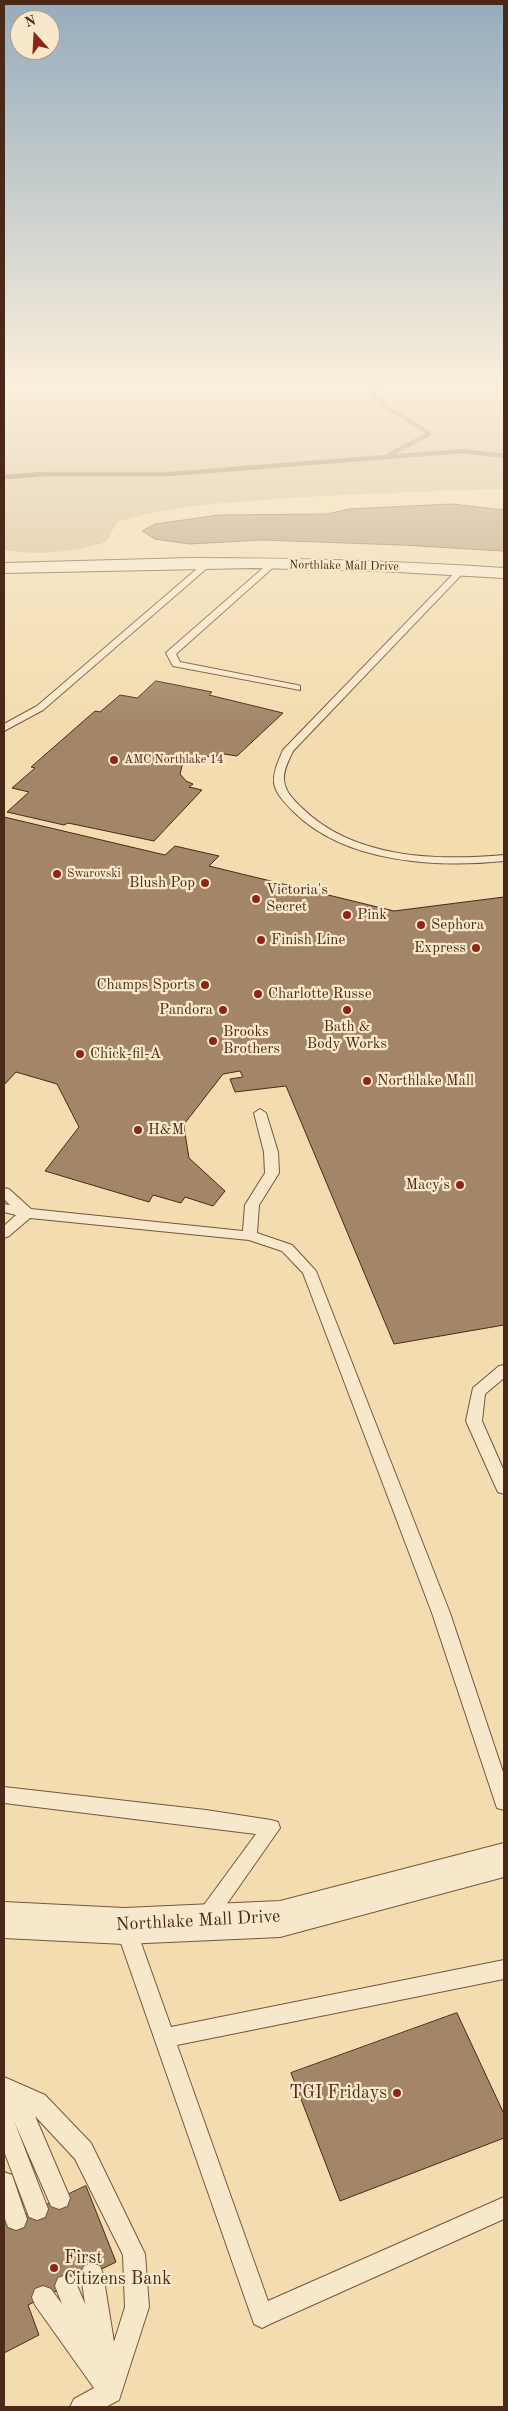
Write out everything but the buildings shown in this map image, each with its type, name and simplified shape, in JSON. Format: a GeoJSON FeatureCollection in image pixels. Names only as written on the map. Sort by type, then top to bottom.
{"type":"FeatureCollection","features":[{"type":"Feature","properties":{"kind":"street","name":"Northlake Mall Drive"},"geometry":{"type":"LineString","coordinates":[[4,568],[209,563],[462,570],[504,573]]}},
{"type":"Feature","properties":{"kind":"street","name":"Northlake Mall Drive"},"geometry":{"type":"LineString","coordinates":[[4,1920],[124,1926],[201,1924],[280,1918],[504,1860]]}},
{"type":"Feature","properties":{"kind":"lane"},"geometry":{"type":"LineString","coordinates":[[4,728],[40,708],[209,563]]}},
{"type":"Feature","properties":{"kind":"lane"},"geometry":{"type":"LineString","coordinates":[[273,564],[171,653],[176,664],[297,688]]}},
{"type":"Feature","properties":{"kind":"lane"},"geometry":{"type":"LineString","coordinates":[[462,570],[288,750],[280,770],[280,786],[294,807],[316,825],[343,840],[392,854],[436,862],[472,862],[504,858]]}},
{"type":"Feature","properties":{"kind":"lane"},"geometry":{"type":"LineString","coordinates":[[250,1236],[252,1205],[272,1172],[271,1152],[260,1113]]}},
{"type":"Feature","properties":{"kind":"lane"},"geometry":{"type":"LineString","coordinates":[[4,1192],[27,1213]]}},
{"type":"Feature","properties":{"kind":"lane"},"geometry":{"type":"LineString","coordinates":[[4,1208],[27,1213],[250,1236],[287,1248],[309,1271],[441,1613],[504,1802]]}},
{"type":"Feature","properties":{"kind":"lane"},"geometry":{"type":"LineString","coordinates":[[4,1233],[27,1213]]}},
{"type":"Feature","properties":{"kind":"lane"},"geometry":{"type":"LineString","coordinates":[[504,1370],[478,1392],[474,1421],[504,1488]]}},
{"type":"Feature","properties":{"kind":"lane"},"geometry":{"type":"LineString","coordinates":[[4,1795],[206,1818],[270,1828],[201,1924]]}},
{"type":"Feature","properties":{"kind":"lane"},"geometry":{"type":"LineString","coordinates":[[124,1926],[262,2316],[504,2208]]}},
{"type":"Feature","properties":{"kind":"lane"},"geometry":{"type":"LineString","coordinates":[[164,2038],[504,1969]]}},
{"type":"Feature","properties":{"kind":"lane"},"geometry":{"type":"LineString","coordinates":[[4,2087],[37,2103],[83,2151],[134,2254],[137,2307],[111,2392],[82,2407]]}},
{"type":"Feature","properties":{"kind":"lane"},"geometry":{"type":"LineString","coordinates":[[4,2097],[24,2116],[59,2198]]}},
{"type":"Feature","properties":{"kind":"lane"},"geometry":{"type":"LineString","coordinates":[[4,2123],[37,2209]]}},
{"type":"Feature","properties":{"kind":"lane"},"geometry":{"type":"LineString","coordinates":[[4,2183],[16,2219]]}},
{"type":"Feature","properties":{"kind":"lane"},"geometry":{"type":"LineString","coordinates":[[92,2274],[111,2392]]}},
{"type":"Feature","properties":{"kind":"lane"},"geometry":{"type":"LineString","coordinates":[[66,2286],[111,2392]]}},
{"type":"Feature","properties":{"kind":"lane"},"geometry":{"type":"LineString","coordinates":[[43,2297],[111,2392]]}},
{"type":"Feature","properties":{"kind":"shaded area"},"geometry":{"type":"Polygon","coordinates":[[[4,501],[250,501],[155,512],[117,522],[106,542],[68,551],[29,553],[4,550],[4,501]]]}},
{"type":"Feature","properties":{"kind":"shaded area"},"geometry":{"type":"Polygon","coordinates":[[[452,504],[504,510],[504,551],[262,540],[189,544],[155,539],[142,531],[155,524],[219,515],[327,514],[349,509],[452,504]]]}},
{"type":"Feature","properties":{"kind":"place","name":"AMC Northlake 14"},"geometry":{"type":"Point","coordinates":[114,760]}},
{"type":"Feature","properties":{"kind":"place","name":"Swarovski"},"geometry":{"type":"Point","coordinates":[57,874]}},
{"type":"Feature","properties":{"kind":"place","name":"Blush Pop"},"geometry":{"type":"Point","coordinates":[205,883]}},
{"type":"Feature","properties":{"kind":"place","name":"Victoria's Secret"},"geometry":{"type":"Point","coordinates":[256,899]}},
{"type":"Feature","properties":{"kind":"place","name":"Pink"},"geometry":{"type":"Point","coordinates":[347,915]}},
{"type":"Feature","properties":{"kind":"place","name":"Sephora"},"geometry":{"type":"Point","coordinates":[421,925]}},
{"type":"Feature","properties":{"kind":"place","name":"Finish Line"},"geometry":{"type":"Point","coordinates":[261,940]}},
{"type":"Feature","properties":{"kind":"place","name":"Express"},"geometry":{"type":"Point","coordinates":[476,948]}},
{"type":"Feature","properties":{"kind":"place","name":"Champs Sports"},"geometry":{"type":"Point","coordinates":[205,985]}},
{"type":"Feature","properties":{"kind":"place","name":"Charlotte Russe"},"geometry":{"type":"Point","coordinates":[258,994]}},
{"type":"Feature","properties":{"kind":"place","name":"Pandora"},"geometry":{"type":"Point","coordinates":[223,1010]}},
{"type":"Feature","properties":{"kind":"place","name":"Bath & Body Works"},"geometry":{"type":"Point","coordinates":[347,1010]}},
{"type":"Feature","properties":{"kind":"place","name":"Brooks Brothers"},"geometry":{"type":"Point","coordinates":[213,1041]}},
{"type":"Feature","properties":{"kind":"place","name":"Chick-fil-A"},"geometry":{"type":"Point","coordinates":[80,1054]}},
{"type":"Feature","properties":{"kind":"place","name":"Northlake Mall"},"geometry":{"type":"Point","coordinates":[367,1081]}},
{"type":"Feature","properties":{"kind":"place","name":"H&M"},"geometry":{"type":"Point","coordinates":[138,1130]}},
{"type":"Feature","properties":{"kind":"place","name":"Macy's"},"geometry":{"type":"Point","coordinates":[460,1185]}},
{"type":"Feature","properties":{"kind":"place","name":"TGI Fridays"},"geometry":{"type":"Point","coordinates":[397,2093]}},
{"type":"Feature","properties":{"kind":"place","name":"First Citizens Bank"},"geometry":{"type":"Point","coordinates":[54,2268]}}]}
